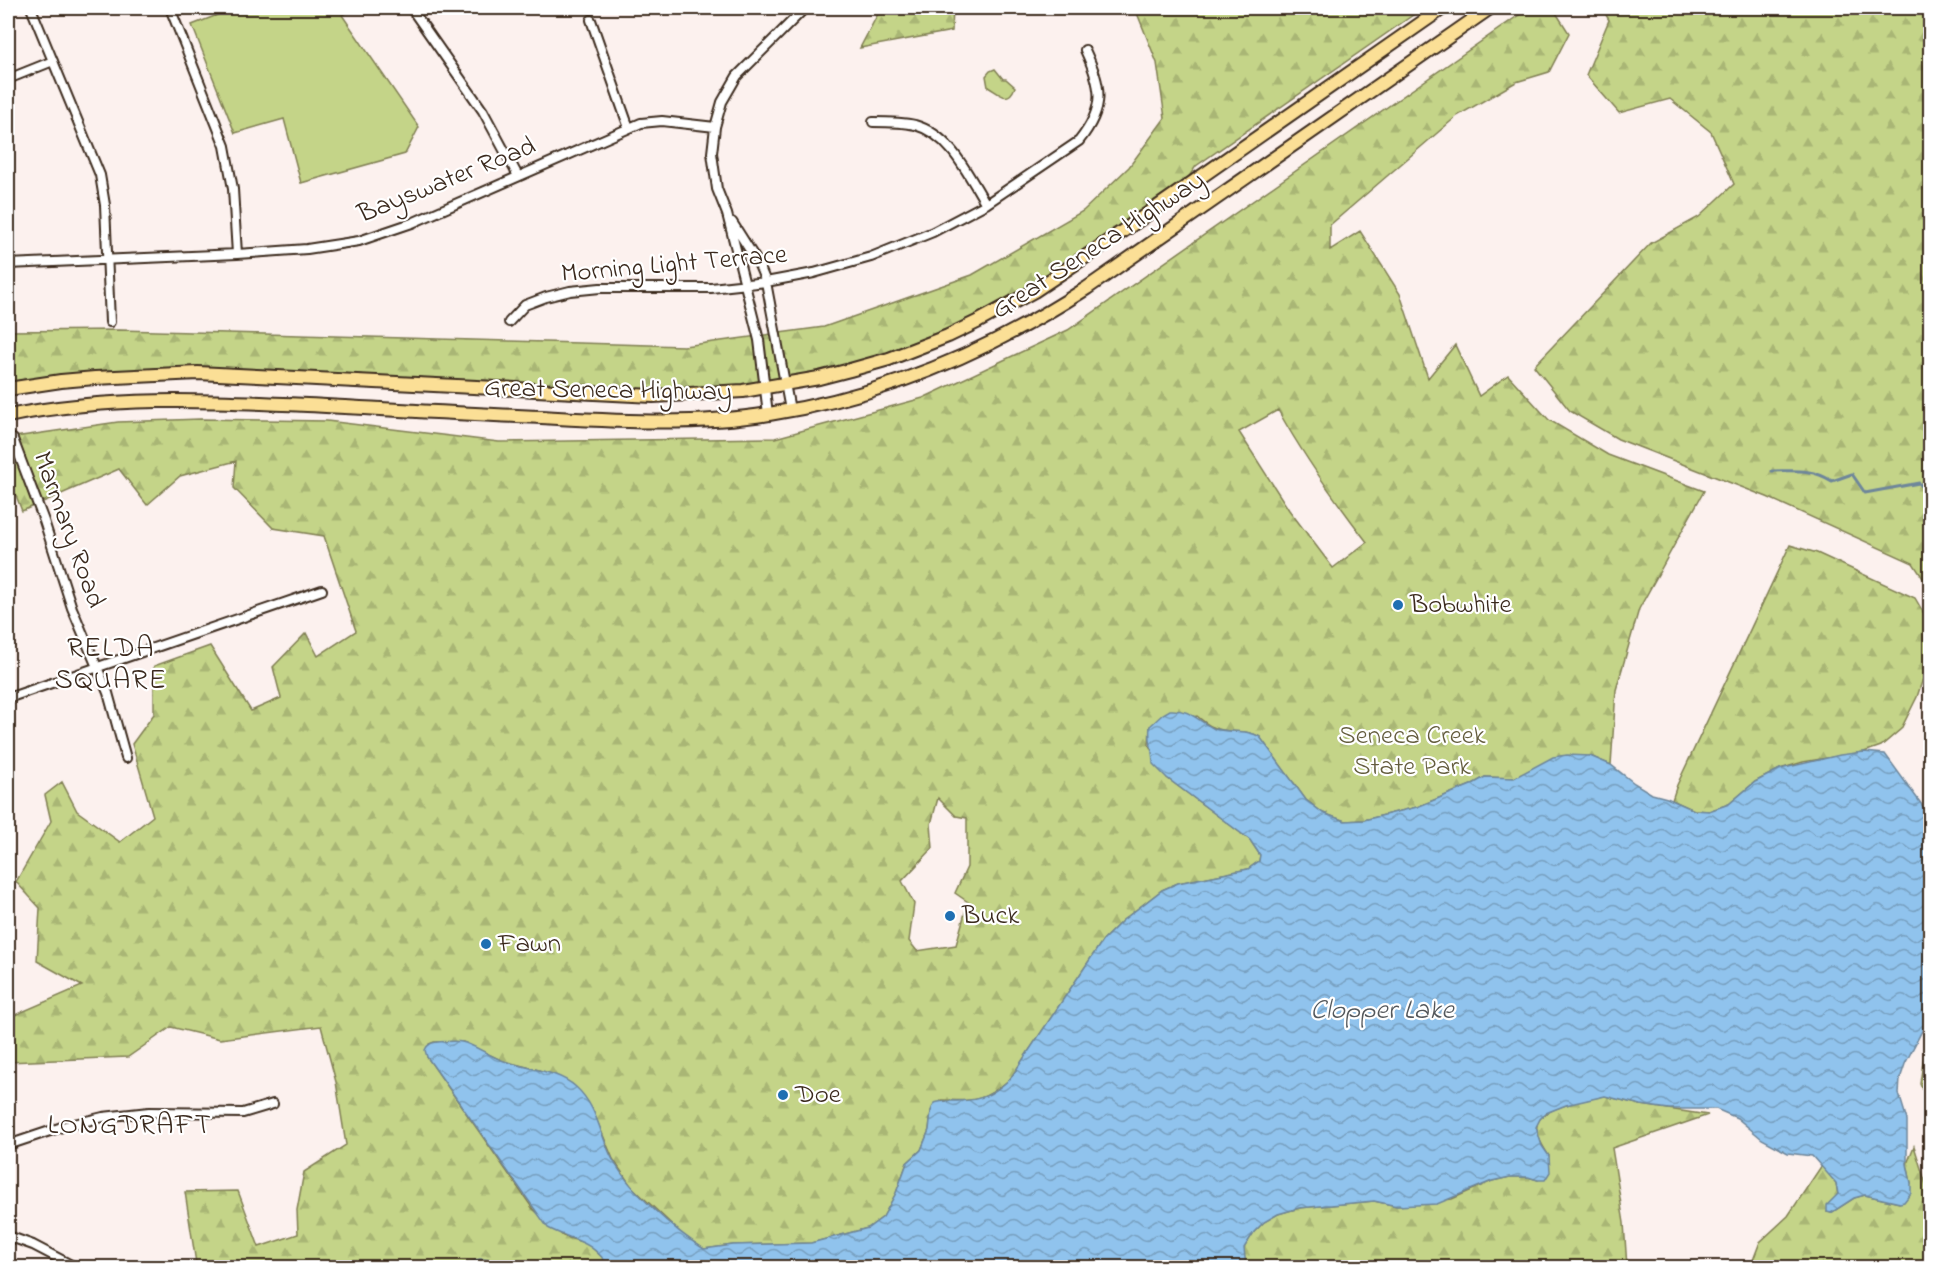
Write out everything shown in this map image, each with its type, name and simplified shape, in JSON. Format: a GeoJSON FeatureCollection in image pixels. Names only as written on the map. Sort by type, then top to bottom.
{"type":"FeatureCollection","features":[{"type":"Feature","properties":{"kind":"main road","name":"Great Seneca Highway"},"geometry":{"type":"LineString","coordinates":[[8,390],[61,381],[105,377],[198,373],[653,396],[701,395],[786,385],[819,378],[889,359],[969,326],[1015,303],[1103,245],[1443,8]]}},
{"type":"Feature","properties":{"kind":"main road","name":"Great Seneca Highway"},"geometry":{"type":"LineString","coordinates":[[8,416],[61,407],[185,400],[687,422],[768,414],[884,388],[934,370],[986,347],[1044,316],[1490,8]]}},
{"type":"Feature","properties":{"kind":"street"},"geometry":{"type":"LineString","coordinates":[[31,8],[100,175],[105,205],[110,322]]}},
{"type":"Feature","properties":{"kind":"street"},"geometry":{"type":"LineString","coordinates":[[170,8],[225,146],[233,189],[237,254]]}},
{"type":"Feature","properties":{"kind":"street"},"geometry":{"type":"LineString","coordinates":[[411,8],[483,111],[518,176]]}},
{"type":"Feature","properties":{"kind":"street"},"geometry":{"type":"LineString","coordinates":[[768,414],[759,340],[727,214],[717,189],[712,153],[715,127],[722,102],[737,76],[804,8]]}},
{"type":"Feature","properties":{"kind":"street"},"geometry":{"type":"LineString","coordinates":[[591,20],[629,128]]}},
{"type":"Feature","properties":{"kind":"street","name":"Morning Light Terrace"},"geometry":{"type":"LineString","coordinates":[[509,321],[525,305],[570,291],[600,288],[711,288],[766,282],[813,273],[871,257],[933,232],[986,204],[1079,141],[1091,126],[1099,100],[1098,84],[1085,50]]}},
{"type":"Feature","properties":{"kind":"street"},"geometry":{"type":"LineString","coordinates":[[8,79],[53,61]]}},
{"type":"Feature","properties":{"kind":"street","name":"Bayswater Road"},"geometry":{"type":"LineString","coordinates":[[8,264],[237,254],[307,249],[359,241],[412,223],[641,123],[662,121],[715,127]]}},
{"type":"Feature","properties":{"kind":"street"},"geometry":{"type":"LineString","coordinates":[[873,122],[912,124],[936,135],[952,150],[986,204]]}},
{"type":"Feature","properties":{"kind":"street"},"geometry":{"type":"LineString","coordinates":[[727,214],[758,263],[766,282],[790,410]]}},
{"type":"Feature","properties":{"kind":"street","name":"Marmary Road"},"geometry":{"type":"LineString","coordinates":[[13,439],[44,521],[72,608],[108,693],[126,758]]}},
{"type":"Feature","properties":{"kind":"street"},"geometry":{"type":"LineString","coordinates":[[8,698],[322,590]]}},
{"type":"Feature","properties":{"kind":"street"},"geometry":{"type":"LineString","coordinates":[[8,1145],[62,1127],[104,1117],[149,1112],[243,1113],[273,1104]]}},
{"type":"Feature","properties":{"kind":"street"},"geometry":{"type":"LineString","coordinates":[[8,1236],[33,1245],[76,1268]]}},
{"type":"Feature","properties":{"kind":"green space"},"geometry":{"type":"Polygon","coordinates":[[[235,8],[353,8],[342,15],[419,127],[405,154],[301,183],[284,119],[235,133],[192,25],[235,8]]]}},
{"type":"Feature","properties":{"kind":"green space"},"geometry":{"type":"Polygon","coordinates":[[[881,8],[953,8],[952,31],[860,48],[881,8]]]}},
{"type":"Feature","properties":{"kind":"green space"},"geometry":{"type":"Polygon","coordinates":[[[1135,8],[1423,8],[1196,166],[1178,193],[1034,291],[876,363],[743,391],[420,385],[125,375],[8,391],[8,331],[120,330],[684,346],[824,327],[972,275],[1083,211],[1129,167],[1165,118],[1157,63],[1135,8]]]}},
{"type":"Feature","properties":{"kind":"green space","name":"Seneca Creek State Park"},"geometry":{"type":"Polygon","coordinates":[[[1529,8],[1553,8],[1569,33],[1549,72],[1516,82],[1457,116],[1330,225],[1330,250],[1360,231],[1400,294],[1428,378],[1455,345],[1479,396],[1508,375],[1549,420],[1608,455],[1704,491],[1639,609],[1616,690],[1611,765],[1590,756],[1532,769],[1514,778],[1485,777],[1417,807],[1364,820],[1345,821],[1323,813],[1306,800],[1260,737],[1255,734],[1225,731],[1209,725],[1197,716],[1150,726],[1149,745],[1167,778],[1250,840],[1260,855],[1259,861],[1248,869],[1178,883],[1162,890],[1123,920],[1103,940],[1010,1079],[987,1095],[963,1101],[942,1100],[931,1111],[929,1130],[921,1150],[907,1163],[896,1193],[883,1217],[868,1228],[811,1243],[733,1245],[704,1249],[683,1235],[631,1186],[613,1159],[592,1109],[539,1070],[503,1061],[463,1042],[434,1042],[429,1044],[427,1057],[533,1209],[563,1236],[588,1244],[609,1267],[516,1267],[500,1261],[463,1263],[454,1268],[202,1267],[196,1263],[185,1192],[238,1191],[259,1247],[298,1234],[297,1210],[304,1172],[346,1145],[336,1082],[321,1026],[220,1039],[171,1027],[128,1057],[8,1062],[8,1018],[82,986],[37,961],[40,908],[16,882],[51,821],[45,795],[62,782],[77,811],[120,842],[153,816],[132,744],[154,714],[154,666],[210,646],[251,711],[281,698],[273,667],[306,633],[318,656],[356,631],[324,536],[273,528],[234,488],[236,461],[180,476],[147,505],[119,469],[22,511],[8,475],[8,438],[118,422],[200,419],[327,421],[499,442],[775,438],[923,398],[1068,330],[1529,8]],[[1278,410],[1239,432],[1289,510],[1333,568],[1367,542],[1320,478],[1278,410]],[[938,798],[931,824],[933,848],[902,881],[914,904],[909,941],[917,951],[956,945],[968,902],[955,893],[967,867],[967,818],[956,816],[938,798]]]}},
{"type":"Feature","properties":{"kind":"green space"},"geometry":{"type":"Polygon","coordinates":[[[1602,8],[1930,8],[1930,589],[1913,563],[1767,497],[1618,439],[1570,411],[1534,366],[1651,243],[1699,217],[1734,184],[1711,132],[1670,99],[1619,113],[1586,75],[1609,20],[1602,8]]]}},
{"type":"Feature","properties":{"kind":"green space"},"geometry":{"type":"Polygon","coordinates":[[[995,69],[1003,79],[1015,87],[1009,95],[1003,96],[988,87],[986,76],[995,69]]]}},
{"type":"Feature","properties":{"kind":"green space"},"geometry":{"type":"Polygon","coordinates":[[[1790,545],[1817,553],[1915,598],[1930,624],[1930,657],[1917,697],[1901,729],[1881,746],[1864,752],[1803,762],[1780,769],[1755,782],[1729,804],[1709,811],[1694,810],[1672,800],[1677,785],[1790,545]]]}},
{"type":"Feature","properties":{"kind":"green space"},"geometry":{"type":"Polygon","coordinates":[[[1930,1016],[1930,1108],[1920,1083],[1930,1016]]]}},
{"type":"Feature","properties":{"kind":"green space"},"geometry":{"type":"Polygon","coordinates":[[[1605,1096],[1641,1105],[1708,1115],[1612,1148],[1624,1223],[1627,1267],[1246,1267],[1243,1249],[1264,1222],[1278,1214],[1299,1208],[1374,1201],[1397,1206],[1452,1199],[1492,1181],[1510,1177],[1528,1177],[1538,1180],[1549,1156],[1537,1133],[1540,1119],[1547,1113],[1567,1105],[1605,1096]]]}},
{"type":"Feature","properties":{"kind":"green space"},"geometry":{"type":"Polygon","coordinates":[[[1914,1146],[1930,1197],[1930,1267],[1750,1268],[1760,1242],[1788,1216],[1822,1165],[1836,1183],[1838,1194],[1827,1212],[1831,1213],[1854,1198],[1865,1195],[1899,1203],[1911,1183],[1907,1164],[1914,1146]]]}},
{"type":"Feature","properties":{"kind":"water","name":"Clopper Lake"},"geometry":{"type":"Polygon","coordinates":[[[1170,710],[1188,713],[1219,730],[1255,734],[1260,737],[1306,800],[1323,813],[1345,821],[1364,820],[1417,807],[1485,777],[1514,778],[1553,757],[1567,755],[1590,756],[1611,765],[1652,794],[1694,810],[1709,811],[1729,804],[1755,782],[1780,769],[1840,755],[1864,752],[1885,754],[1930,816],[1930,1015],[1905,1064],[1900,1079],[1899,1094],[1907,1120],[1907,1164],[1911,1193],[1904,1202],[1900,1203],[1865,1195],[1854,1198],[1831,1213],[1827,1212],[1827,1205],[1838,1194],[1836,1183],[1812,1156],[1788,1153],[1762,1139],[1737,1118],[1716,1109],[1669,1109],[1605,1096],[1566,1105],[1546,1113],[1540,1119],[1536,1127],[1542,1146],[1549,1156],[1550,1172],[1545,1180],[1510,1177],[1492,1181],[1437,1204],[1397,1206],[1374,1201],[1299,1208],[1278,1214],[1264,1222],[1254,1232],[1244,1248],[1246,1267],[609,1267],[589,1246],[548,1228],[427,1057],[425,1050],[432,1043],[462,1042],[504,1061],[551,1073],[568,1081],[589,1103],[613,1160],[631,1185],[667,1221],[704,1249],[733,1245],[811,1243],[868,1228],[883,1217],[896,1193],[907,1163],[921,1150],[929,1130],[934,1103],[981,1098],[992,1093],[1010,1079],[1103,940],[1123,920],[1162,890],[1178,883],[1248,869],[1259,861],[1260,855],[1250,840],[1167,778],[1153,764],[1150,726],[1170,710]]]}},
{"type":"Feature","properties":{"kind":"water"},"geometry":{"type":"Polygon","coordinates":[[[480,1259],[500,1261],[516,1267],[454,1267],[480,1259]]]}},
{"type":"Feature","properties":{"kind":"waterway"},"geometry":{"type":"LineString","coordinates":[[1772,471],[1810,472],[1832,481],[1852,474],[1865,493],[1919,483],[1930,495]]}},
{"type":"Feature","properties":{"kind":"place","name":"Bobwhite"},"geometry":{"type":"Point","coordinates":[1398,605]}},
{"type":"Feature","properties":{"kind":"place","name":"Buck"},"geometry":{"type":"Point","coordinates":[950,916]}},
{"type":"Feature","properties":{"kind":"place","name":"Fawn"},"geometry":{"type":"Point","coordinates":[486,944]}},
{"type":"Feature","properties":{"kind":"place","name":"Doe"},"geometry":{"type":"Point","coordinates":[783,1095]}},
{"type":"Feature","properties":{"kind":"district","name":"RELDA SQUARE"},"geometry":{"type":"Point","coordinates":[111,665]}},
{"type":"Feature","properties":{"kind":"district","name":"LONGDRAFT"},"geometry":{"type":"Point","coordinates":[130,1126]}}]}
